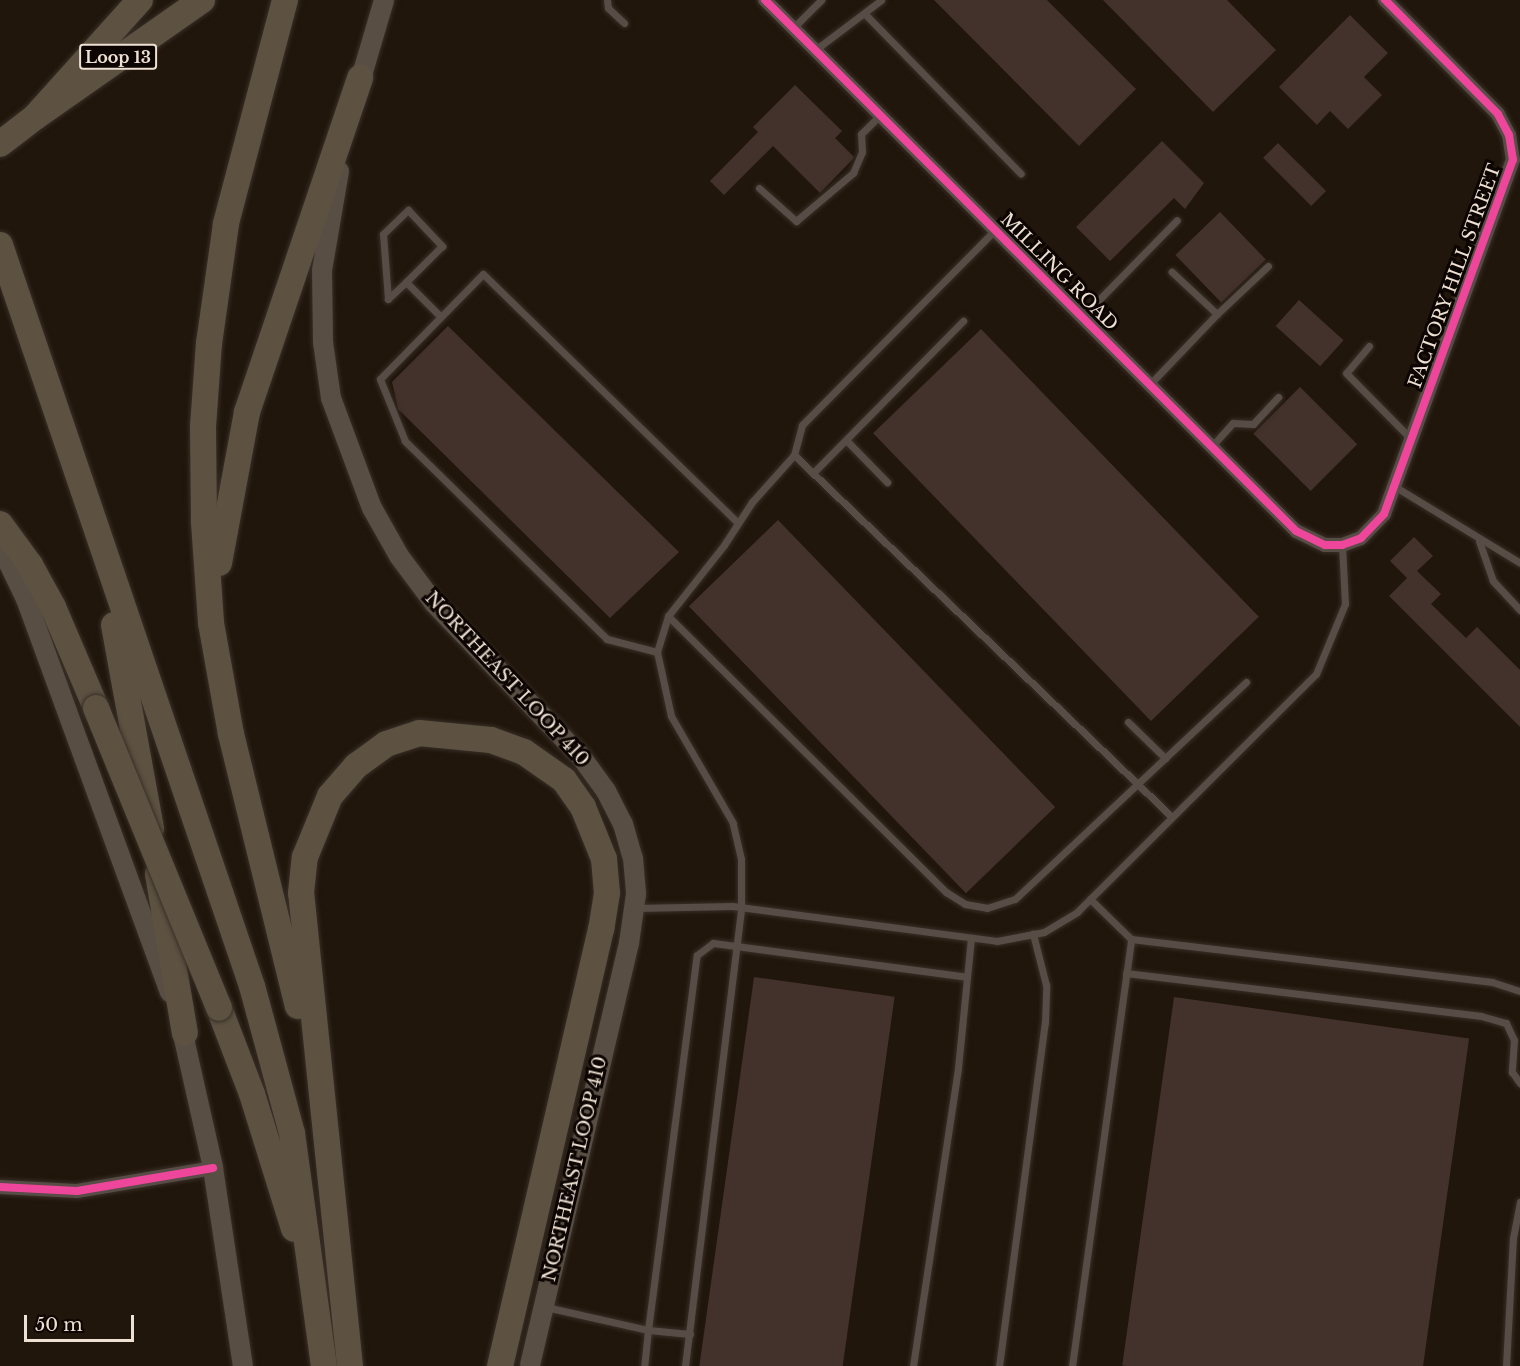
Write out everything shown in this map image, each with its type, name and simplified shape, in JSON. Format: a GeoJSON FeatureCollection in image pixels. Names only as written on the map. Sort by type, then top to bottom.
{"type":"FeatureCollection","features":[{"type":"Feature","properties":{"kind":"highway"},"geometry":{"type":"LineString","coordinates":[[0,144],[36,117],[140,0]]}},
{"type":"Feature","properties":{"kind":"highway","name":"Loop 13"},"geometry":{"type":"LineString","coordinates":[[36,117],[202,0]]}},
{"type":"Feature","properties":{"kind":"highway"},"geometry":{"type":"LineString","coordinates":[[285,0],[226,224],[209,343],[204,486],[212,623],[231,734],[321,1103]]}},
{"type":"Feature","properties":{"kind":"highway"},"geometry":{"type":"LineString","coordinates":[[212,623],[224,519],[247,412],[360,78]]}},
{"type":"Feature","properties":{"kind":"highway"},"geometry":{"type":"LineString","coordinates":[[0,245],[252,986],[292,1133],[318,1306],[324,1366]]}},
{"type":"Feature","properties":{"kind":"highway"},"geometry":{"type":"LineString","coordinates":[[0,524],[30,564],[53,607],[219,1008],[252,1094],[318,1306]]}},
{"type":"Feature","properties":{"kind":"highway"},"geometry":{"type":"LineString","coordinates":[[97,534],[185,1033]]}},
{"type":"Feature","properties":{"kind":"highway"},"geometry":{"type":"LineString","coordinates":[[350,1366],[335,1200],[321,1103],[301,893],[306,856],[330,796],[356,766],[386,744],[418,733],[491,740],[524,752],[564,780],[583,807],[604,859],[606,893],[500,1366]]}},
{"type":"Feature","properties":{"kind":"main road","name":"NORTHEAST LOOP 410"},"geometry":{"type":"LineString","coordinates":[[384,0],[360,78],[332,205],[322,270],[323,342],[331,398],[348,450],[372,508],[399,556],[434,603],[582,758],[606,791],[623,824],[633,858],[634,908],[629,943],[530,1366]]}},
{"type":"Feature","properties":{"kind":"main road"},"geometry":{"type":"LineString","coordinates":[[0,545],[26,599],[57,679],[185,1033],[213,1168],[243,1366]]}},
{"type":"Feature","properties":{"kind":"street","name":"MILLING ROAD"},"geometry":{"type":"LineString","coordinates":[[765,0],[1296,531],[1325,545],[1342,545]]}},
{"type":"Feature","properties":{"kind":"street","name":"FACTORY HILL STREET"},"geometry":{"type":"LineString","coordinates":[[1342,545],[1374,528],[1384,514],[1516,156],[1509,135],[1498,114],[1385,0]]}},
{"type":"Feature","properties":{"kind":"street"},"geometry":{"type":"LineString","coordinates":[[0,1187],[77,1191],[213,1168]]}},
{"type":"Feature","properties":{"kind":"lane"},"geometry":{"type":"LineString","coordinates":[[607,0],[608,8],[624,23]]}},
{"type":"Feature","properties":{"kind":"lane"},"geometry":{"type":"LineString","coordinates":[[793,28],[821,0]]}},
{"type":"Feature","properties":{"kind":"lane"},"geometry":{"type":"LineString","coordinates":[[815,50],[881,0]]}},
{"type":"Feature","properties":{"kind":"lane"},"geometry":{"type":"LineString","coordinates":[[865,14],[1021,174]]}},
{"type":"Feature","properties":{"kind":"lane"},"geometry":{"type":"LineString","coordinates":[[759,188],[796,221],[853,173],[862,152],[861,134],[880,115]]}},
{"type":"Feature","properties":{"kind":"lane"},"geometry":{"type":"LineString","coordinates":[[408,210],[442,246],[406,282],[388,299],[383,234],[408,210]]}},
{"type":"Feature","properties":{"kind":"lane"},"geometry":{"type":"LineString","coordinates":[[1083,316],[1177,220]]}},
{"type":"Feature","properties":{"kind":"lane"},"geometry":{"type":"LineString","coordinates":[[686,1366],[737,946],[741,907],[741,859],[733,823],[671,716],[657,652],[668,616],[738,523],[794,455],[802,425],[996,229]]}},
{"type":"Feature","properties":{"kind":"lane"},"geometry":{"type":"LineString","coordinates":[[1150,384],[1217,314],[1268,266]]}},
{"type":"Feature","properties":{"kind":"lane"},"geometry":{"type":"LineString","coordinates":[[1172,272],[1217,314]]}},
{"type":"Feature","properties":{"kind":"lane"},"geometry":{"type":"LineString","coordinates":[[657,652],[607,639],[405,441],[380,379],[483,274],[738,523]]}},
{"type":"Feature","properties":{"kind":"lane"},"geometry":{"type":"LineString","coordinates":[[406,282],[440,316]]}},
{"type":"Feature","properties":{"kind":"lane"},"geometry":{"type":"LineString","coordinates":[[813,473],[963,321]]}},
{"type":"Feature","properties":{"kind":"lane"},"geometry":{"type":"LineString","coordinates":[[1369,346],[1346,373],[1411,439]]}},
{"type":"Feature","properties":{"kind":"lane"},"geometry":{"type":"LineString","coordinates":[[1212,446],[1233,423],[1252,424],[1278,398]]}},
{"type":"Feature","properties":{"kind":"lane"},"geometry":{"type":"LineString","coordinates":[[846,440],[887,482]]}},
{"type":"Feature","properties":{"kind":"lane"},"geometry":{"type":"LineString","coordinates":[[794,455],[1172,817]]}},
{"type":"Feature","properties":{"kind":"lane"},"geometry":{"type":"LineString","coordinates":[[1394,486],[1479,541],[1520,564]]}},
{"type":"Feature","properties":{"kind":"lane"},"geometry":{"type":"LineString","coordinates":[[1479,541],[1493,581],[1520,610]]}},
{"type":"Feature","properties":{"kind":"lane"},"geometry":{"type":"LineString","coordinates":[[634,908],[741,907],[996,941],[1033,934],[1077,912],[1316,674],[1345,604],[1342,545]]}},
{"type":"Feature","properties":{"kind":"lane"},"geometry":{"type":"LineString","coordinates":[[668,616],[946,892],[965,904],[987,908],[1015,899],[1246,682]]}},
{"type":"Feature","properties":{"kind":"lane"},"geometry":{"type":"LineString","coordinates":[[1128,722],[1165,758]]}},
{"type":"Feature","properties":{"kind":"lane"},"geometry":{"type":"LineString","coordinates":[[1090,899],[1131,939],[1492,981],[1520,991]]}},
{"type":"Feature","properties":{"kind":"lane"},"geometry":{"type":"LineString","coordinates":[[999,1366],[1045,1023],[1046,985],[1033,934]]}},
{"type":"Feature","properties":{"kind":"lane"},"geometry":{"type":"LineString","coordinates":[[913,1366],[958,1068],[971,938]]}},
{"type":"Feature","properties":{"kind":"lane"},"geometry":{"type":"LineString","coordinates":[[1072,1366],[1131,939]]}},
{"type":"Feature","properties":{"kind":"lane"},"geometry":{"type":"LineString","coordinates":[[644,1366],[698,955],[712,943],[967,977]]}},
{"type":"Feature","properties":{"kind":"lane"},"geometry":{"type":"LineString","coordinates":[[1126,973],[1481,1016],[1506,1023],[1514,1040],[1512,1072],[1520,1083]]}},
{"type":"Feature","properties":{"kind":"lane"},"geometry":{"type":"LineString","coordinates":[[1506,1366],[1513,1238],[1520,1202]]}},
{"type":"Feature","properties":{"kind":"lane"},"geometry":{"type":"LineString","coordinates":[[543,1306],[648,1330],[690,1334]]}},
{"type":"Feature","properties":{"kind":"building"},"geometry":{"type":"Polygon","coordinates":[[[934,0],[1047,0],[1136,89],[1079,146],[934,0]]]}},
{"type":"Feature","properties":{"kind":"building"},"geometry":{"type":"Polygon","coordinates":[[[1103,0],[1227,0],[1276,50],[1213,112],[1103,0]]]}},
{"type":"Feature","properties":{"kind":"building"},"geometry":{"type":"Polygon","coordinates":[[[1350,15],[1388,53],[1364,77],[1382,95],[1348,129],[1330,111],[1317,125],[1279,87],[1350,15]]]}},
{"type":"Feature","properties":{"kind":"building"},"geometry":{"type":"Polygon","coordinates":[[[795,85],[842,131],[835,138],[854,157],[820,193],[773,146],[724,195],[710,181],[758,132],[753,127],[795,85]]]}},
{"type":"Feature","properties":{"kind":"building"},"geometry":{"type":"Polygon","coordinates":[[[1162,141],[1204,183],[1185,209],[1174,198],[1110,261],[1076,227],[1162,141]]]}},
{"type":"Feature","properties":{"kind":"building"},"geometry":{"type":"Polygon","coordinates":[[[1278,143],[1326,191],[1311,206],[1263,158],[1278,143]]]}},
{"type":"Feature","properties":{"kind":"building"},"geometry":{"type":"Polygon","coordinates":[[[1220,212],[1266,259],[1221,303],[1175,255],[1220,212]]]}},
{"type":"Feature","properties":{"kind":"building"},"geometry":{"type":"Polygon","coordinates":[[[1299,300],[1344,340],[1320,366],[1276,326],[1299,300]]]}},
{"type":"Feature","properties":{"kind":"building"},"geometry":{"type":"Polygon","coordinates":[[[448,326],[679,552],[610,618],[398,409],[392,382],[448,326]]]}},
{"type":"Feature","properties":{"kind":"building"},"geometry":{"type":"Polygon","coordinates":[[[981,329],[1259,617],[1151,721],[873,433],[981,329]]]}},
{"type":"Feature","properties":{"kind":"building"},"geometry":{"type":"Polygon","coordinates":[[[1300,387],[1357,444],[1311,491],[1253,434],[1300,387]]]}},
{"type":"Feature","properties":{"kind":"building"},"geometry":{"type":"Polygon","coordinates":[[[778,520],[1055,807],[966,893],[689,606],[778,520]]]}},
{"type":"Feature","properties":{"kind":"building"},"geometry":{"type":"Polygon","coordinates":[[[1414,537],[1433,556],[1417,571],[1441,594],[1431,604],[1466,638],[1477,627],[1520,670],[1520,727],[1389,596],[1407,578],[1390,561],[1414,537]]]}},
{"type":"Feature","properties":{"kind":"building"},"geometry":{"type":"Polygon","coordinates":[[[754,977],[895,997],[843,1366],[699,1366],[754,977]]]}},
{"type":"Feature","properties":{"kind":"building"},"geometry":{"type":"Polygon","coordinates":[[[1174,997],[1469,1038],[1423,1366],[1122,1365],[1174,997]]]}},
{"type":"Feature","properties":{"kind":"cycle path"},"geometry":{"type":"LineString","coordinates":[[765,0],[1296,531],[1325,545],[1342,545],[1361,538],[1384,514],[1513,160],[1509,135],[1498,114],[1385,0]]}},
{"type":"Feature","properties":{"kind":"cycle path"},"geometry":{"type":"LineString","coordinates":[[0,1187],[77,1191],[213,1168]]}}]}
